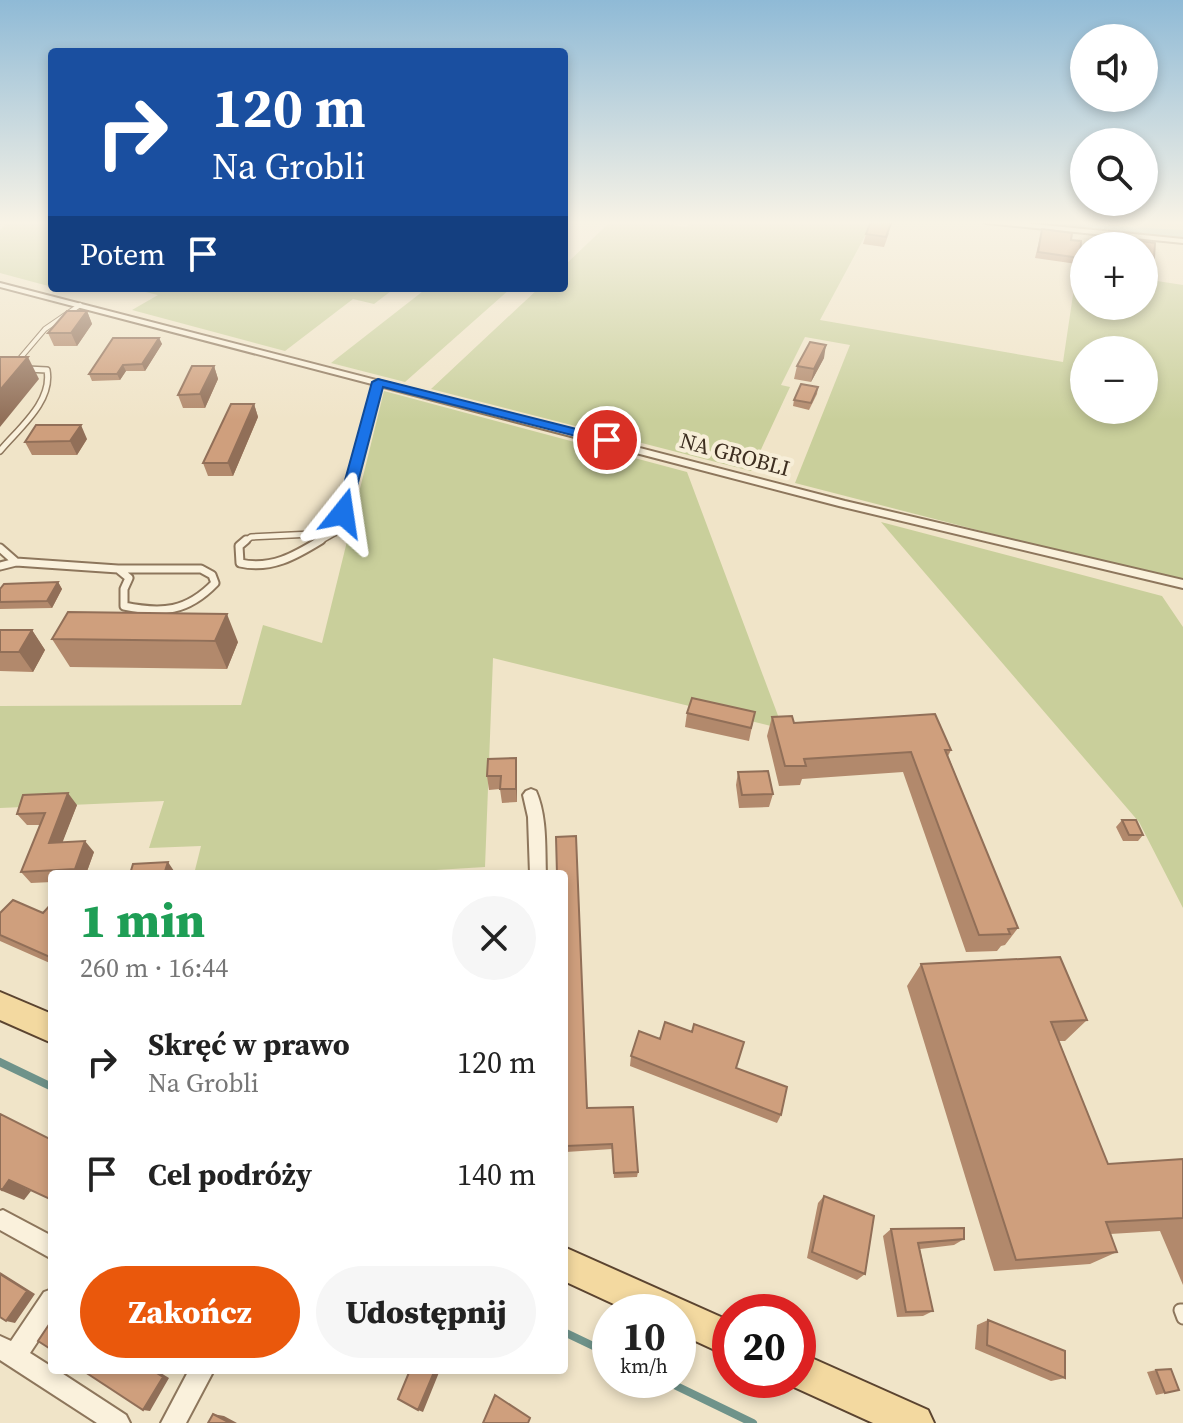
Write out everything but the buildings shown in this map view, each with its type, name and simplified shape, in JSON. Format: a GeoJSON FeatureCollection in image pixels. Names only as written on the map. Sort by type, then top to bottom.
{"type":"FeatureCollection","features":[{"type":"Feature","properties":{"kind":"main road"},"geometry":{"type":"LineString","coordinates":[[0,1006],[48,1027]]}},
{"type":"Feature","properties":{"kind":"main road"},"geometry":{"type":"LineString","coordinates":[[568,1266],[630,1294]]}},
{"type":"Feature","properties":{"kind":"main road"},"geometry":{"type":"LineString","coordinates":[[816,1378],[915,1423]]}},
{"type":"Feature","properties":{"kind":"street","name":"NA GROBLI"},"geometry":{"type":"LineString","coordinates":[[10,287],[843,504],[1183,584]]}},
{"type":"Feature","properties":{"kind":"street"},"geometry":{"type":"LineString","coordinates":[[531,795],[536,817],[538,870]]}},
{"type":"Feature","properties":{"kind":"street"},"geometry":{"type":"LineString","coordinates":[[3,1220],[48,1246]]}},
{"type":"Feature","properties":{"kind":"street"},"geometry":{"type":"LineString","coordinates":[[48,1305],[7,1352],[118,1423]]}},
{"type":"Feature","properties":{"kind":"street"},"geometry":{"type":"LineString","coordinates":[[173,1423],[200,1374]]}},
{"type":"Feature","properties":{"kind":"lane"},"geometry":{"type":"LineString","coordinates":[[9,365],[17,362],[45,329],[80,305]]}},
{"type":"Feature","properties":{"kind":"lane"},"geometry":{"type":"LineString","coordinates":[[0,451],[38,407],[50,377],[47,370],[25,369],[17,362]]}},
{"type":"Feature","properties":{"kind":"lane"},"geometry":{"type":"LineString","coordinates":[[334,533],[251,537],[239,546],[240,563],[254,567],[278,565],[334,533],[343,513],[378,382]]}},
{"type":"Feature","properties":{"kind":"lane"},"geometry":{"type":"LineString","coordinates":[[0,548],[16,562]]}},
{"type":"Feature","properties":{"kind":"lane"},"geometry":{"type":"LineString","coordinates":[[0,566],[16,562],[118,569],[201,569],[212,575],[215,583],[199,601],[174,612],[152,612],[124,606],[124,589],[129,578],[118,569]]}},
{"type":"Feature","properties":{"kind":"lane"},"geometry":{"type":"LineString","coordinates":[[1183,1310],[1180,1310],[1183,1318]]}},
{"type":"Feature","properties":{"kind":"green space"},"geometry":{"type":"Polygon","coordinates":[[[568,287],[837,287],[820,320],[1063,362],[1070,315],[1070,320],[1158,320],[1158,287],[1183,287],[1183,583],[795,483],[850,345],[805,337],[781,385],[790,387],[751,471],[431,389],[535,292],[568,292],[568,287]]]}},
{"type":"Feature","properties":{"kind":"green space"},"geometry":{"type":"Polygon","coordinates":[[[146,292],[390,292],[374,304],[353,299],[285,351],[132,310],[158,295],[146,292]]]}},
{"type":"Feature","properties":{"kind":"green space"},"geometry":{"type":"Polygon","coordinates":[[[422,292],[506,292],[405,382],[331,363],[422,292]]]}},
{"type":"Feature","properties":{"kind":"green space"},"geometry":{"type":"Polygon","coordinates":[[[384,391],[687,472],[783,729],[493,658],[485,867],[436,870],[195,870],[201,846],[149,848],[164,801],[0,808],[0,706],[241,705],[263,625],[322,643],[384,391]]]}},
{"type":"Feature","properties":{"kind":"green space"},"geometry":{"type":"Polygon","coordinates":[[[881,522],[1162,596],[1183,627],[1183,908],[1139,822],[881,522]]]}},
{"type":"Feature","properties":{"kind":"waterway"},"geometry":{"type":"LineString","coordinates":[[0,1062],[48,1085]]}},
{"type":"Feature","properties":{"kind":"waterway"},"geometry":{"type":"LineString","coordinates":[[568,1334],[592,1345]]}},
{"type":"Feature","properties":{"kind":"waterway"},"geometry":{"type":"LineString","coordinates":[[696,1395],[753,1423]]}},
{"type":"Feature","properties":{"kind":"route"},"geometry":{"type":"LineString","coordinates":[[343,513],[378,382],[607,440]]}}]}
